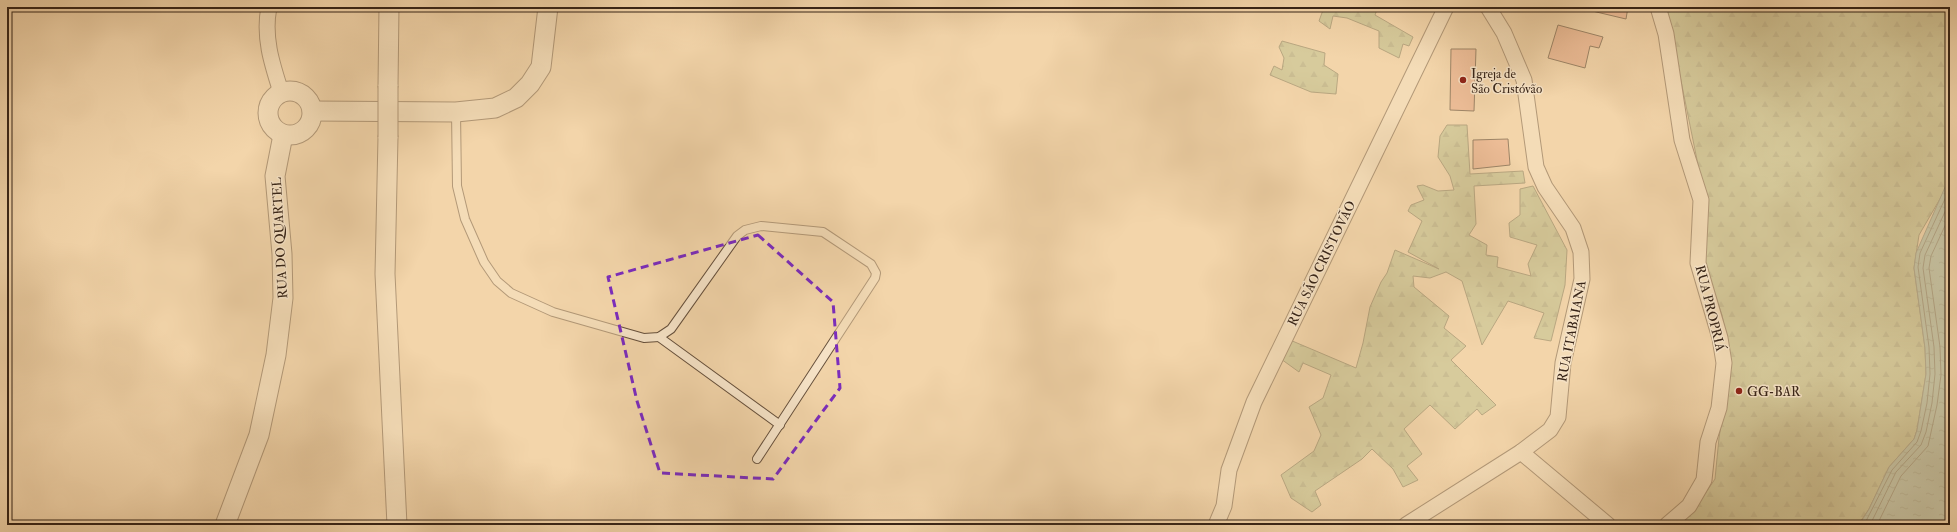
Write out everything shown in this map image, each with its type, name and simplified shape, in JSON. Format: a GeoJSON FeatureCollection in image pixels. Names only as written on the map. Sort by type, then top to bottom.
{"type":"FeatureCollection","features":[{"type":"Feature","properties":{"kind":"street"},"geometry":{"type":"LineString","coordinates":[[269,7],[266,24],[270,59],[281,92]]}},
{"type":"Feature","properties":{"kind":"street"},"geometry":{"type":"LineString","coordinates":[[389,7],[385,274],[397,525]]}},
{"type":"Feature","properties":{"kind":"street"},"geometry":{"type":"LineString","coordinates":[[312,111],[456,112],[495,108],[516,98],[530,84],[541,67],[548,7]]}},
{"type":"Feature","properties":{"kind":"street","name":"RUA SÃO CRISTOVÃO"},"geometry":{"type":"LineString","coordinates":[[1216,525],[1224,506],[1230,470],[1254,402],[1446,7]]}},
{"type":"Feature","properties":{"kind":"street","name":"RUA ITABAIANA"},"geometry":{"type":"LineString","coordinates":[[1406,525],[1521,452],[1550,430],[1558,417],[1563,363],[1582,279],[1581,252],[1573,228],[1545,187],[1536,167],[1524,80],[1504,33],[1488,7]]}},
{"type":"Feature","properties":{"kind":"street","name":"RUA PROPRIÁ"},"geometry":{"type":"LineString","coordinates":[[1658,7],[1666,34],[1682,140],[1701,200],[1698,263],[1720,338],[1724,363],[1719,408],[1708,442],[1704,480],[1689,506],[1667,525]]}},
{"type":"Feature","properties":{"kind":"street"},"geometry":{"type":"LineString","coordinates":[[295,91],[307,98],[312,111],[308,127],[301,132],[282,135],[273,128],[269,122],[268,108],[270,102],[281,92],[295,91]]}},
{"type":"Feature","properties":{"kind":"street","name":"RUA DO QUARTEL"},"geometry":{"type":"LineString","coordinates":[[225,525],[259,435],[276,355],[282,298],[282,261],[275,176],[282,135]]}},
{"type":"Feature","properties":{"kind":"street"},"geometry":{"type":"LineString","coordinates":[[1521,452],[1608,525]]}},
{"type":"Feature","properties":{"kind":"lane"},"geometry":{"type":"LineString","coordinates":[[456,112],[457,186],[465,219],[484,262],[496,281],[511,293],[553,312],[644,338],[659,337],[671,329],[737,236],[745,230],[761,226],[823,232],[871,264],[876,273],[875,278],[757,458]]}},
{"type":"Feature","properties":{"kind":"lane"},"geometry":{"type":"LineString","coordinates":[[659,337],[780,425]]}},
{"type":"Feature","properties":{"kind":"highlighted area"},"geometry":{"type":"Polygon","coordinates":[[[758,235],[833,302],[840,388],[773,479],[660,473],[637,401],[608,277],[758,235]]]}},
{"type":"Feature","properties":{"kind":"green space"},"geometry":{"type":"Polygon","coordinates":[[[1312,7],[1378,7],[1375,15],[1413,37],[1409,46],[1403,44],[1399,58],[1379,48],[1379,31],[1347,18],[1333,16],[1330,29],[1319,21],[1323,10],[1312,7]]]}},
{"type":"Feature","properties":{"kind":"green space"},"geometry":{"type":"Polygon","coordinates":[[[1666,7],[1950,7],[1950,176],[1944,192],[1919,235],[1914,268],[1925,348],[1926,374],[1917,430],[1914,439],[1889,467],[1869,509],[1858,525],[1676,525],[1694,510],[1715,479],[1719,438],[1731,360],[1722,315],[1704,263],[1707,209],[1666,7]]]}},
{"type":"Feature","properties":{"kind":"green space"},"geometry":{"type":"Polygon","coordinates":[[[1282,41],[1325,53],[1324,65],[1338,74],[1336,94],[1311,92],[1270,75],[1274,66],[1282,70],[1284,58],[1279,47],[1282,41]]]}},
{"type":"Feature","properties":{"kind":"green space"},"geometry":{"type":"Polygon","coordinates":[[[1447,125],[1467,125],[1470,174],[1523,171],[1525,183],[1474,186],[1476,224],[1469,235],[1487,245],[1486,255],[1498,257],[1497,267],[1531,276],[1528,264],[1537,245],[1510,237],[1509,223],[1520,215],[1520,189],[1533,186],[1567,250],[1565,285],[1551,341],[1534,338],[1544,313],[1508,301],[1482,345],[1462,281],[1446,272],[1430,278],[1413,276],[1414,287],[1449,316],[1444,328],[1466,346],[1451,360],[1496,405],[1482,415],[1477,409],[1455,429],[1430,405],[1404,429],[1422,454],[1407,466],[1418,480],[1403,487],[1393,469],[1372,449],[1362,459],[1315,491],[1321,505],[1312,512],[1291,498],[1281,475],[1314,451],[1321,435],[1309,407],[1323,398],[1331,375],[1303,363],[1299,372],[1281,359],[1290,340],[1356,368],[1363,343],[1370,307],[1381,282],[1387,273],[1395,250],[1439,269],[1408,252],[1422,221],[1408,211],[1411,205],[1424,200],[1417,186],[1423,185],[1438,191],[1454,190],[1450,176],[1438,157],[1440,136],[1447,125]]]}},
{"type":"Feature","properties":{"kind":"water"},"geometry":{"type":"Polygon","coordinates":[[[1950,176],[1950,525],[1859,525],[1869,509],[1889,467],[1914,439],[1917,430],[1926,374],[1925,348],[1914,268],[1916,253],[1950,176]]]}},
{"type":"Feature","properties":{"kind":"building"},"geometry":{"type":"Polygon","coordinates":[[[1588,7],[1628,7],[1626,19],[1588,10],[1588,7]]]}},
{"type":"Feature","properties":{"kind":"building"},"geometry":{"type":"Polygon","coordinates":[[[1558,25],[1603,37],[1599,48],[1590,46],[1585,68],[1548,58],[1558,25]]]}},
{"type":"Feature","properties":{"kind":"building","name":"Igreja de São Cristóvão"},"geometry":{"type":"Polygon","coordinates":[[[1451,49],[1476,49],[1474,111],[1450,110],[1451,49]]]}},
{"type":"Feature","properties":{"kind":"building"},"geometry":{"type":"Polygon","coordinates":[[[1508,139],[1510,165],[1473,169],[1473,140],[1508,139]]]}},
{"type":"Feature","properties":{"kind":"place","name":"Igreja de São Cristóvão"},"geometry":{"type":"Point","coordinates":[1463,80]}},
{"type":"Feature","properties":{"kind":"place","name":"GG-BAR"},"geometry":{"type":"Point","coordinates":[1739,391]}}]}
